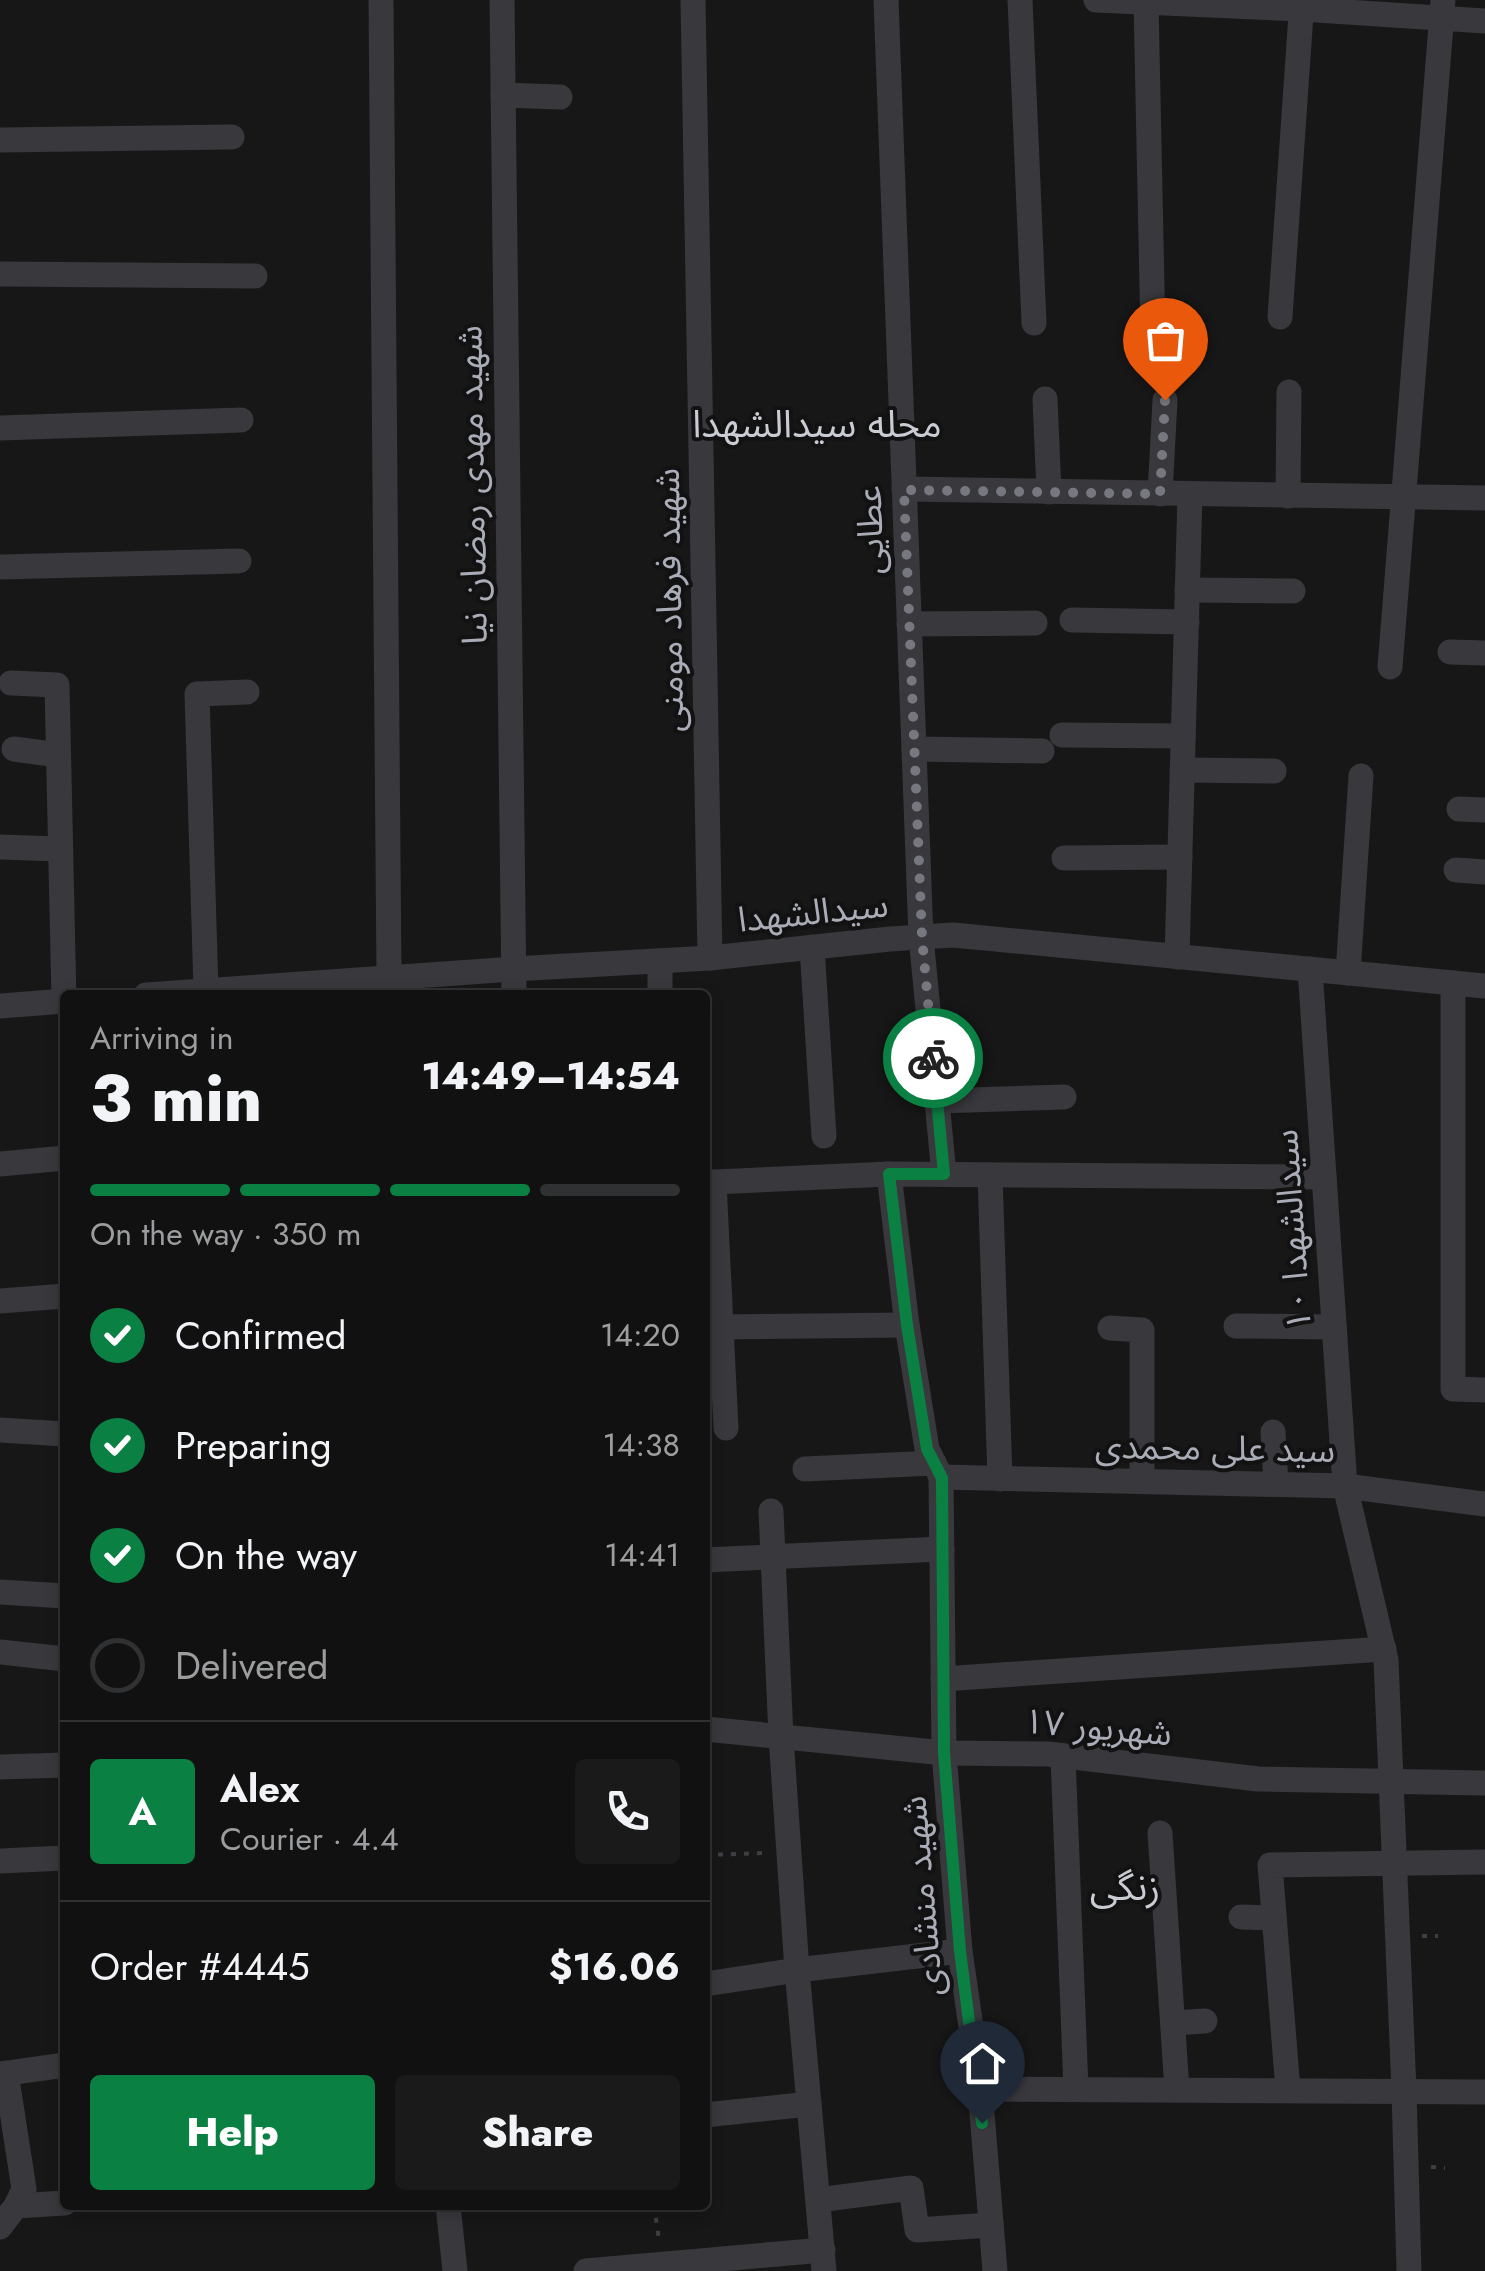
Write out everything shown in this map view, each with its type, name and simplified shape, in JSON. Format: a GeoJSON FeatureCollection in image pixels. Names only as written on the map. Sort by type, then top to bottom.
{"type":"FeatureCollection","features":[{"type":"Feature","properties":{"kind":"street"},"geometry":{"type":"LineString","coordinates":[[382,0],[389,978]]}},
{"type":"Feature","properties":{"kind":"street","name":"شهید مهدی رمضان نیا"},"geometry":{"type":"LineString","coordinates":[[502,0],[514,990]]}},
{"type":"Feature","properties":{"kind":"street","name":"شهید فرهاد مومنی"},"geometry":{"type":"LineString","coordinates":[[693,0],[710,958]]}},
{"type":"Feature","properties":{"kind":"street","name":"عطایی"},"geometry":{"type":"LineString","coordinates":[[886,0],[922,937],[944,1174]]}},
{"type":"Feature","properties":{"kind":"street"},"geometry":{"type":"LineString","coordinates":[[1020,0],[1034,323]]}},
{"type":"Feature","properties":{"kind":"street"},"geometry":{"type":"LineString","coordinates":[[1096,0],[1442,9],[1485,21]]}},
{"type":"Feature","properties":{"kind":"street"},"geometry":{"type":"LineString","coordinates":[[1146,2],[1153,335]]}},
{"type":"Feature","properties":{"kind":"street"},"geometry":{"type":"LineString","coordinates":[[1280,317],[1302,5]]}},
{"type":"Feature","properties":{"kind":"street"},"geometry":{"type":"LineString","coordinates":[[1390,668],[1442,9]]}},
{"type":"Feature","properties":{"kind":"street"},"geometry":{"type":"LineString","coordinates":[[503,95],[560,97]]}},
{"type":"Feature","properties":{"kind":"street"},"geometry":{"type":"LineString","coordinates":[[0,140],[232,137]]}},
{"type":"Feature","properties":{"kind":"street"},"geometry":{"type":"LineString","coordinates":[[0,274],[255,276]]}},
{"type":"Feature","properties":{"kind":"street"},"geometry":{"type":"LineString","coordinates":[[1288,392],[1288,496]]}},
{"type":"Feature","properties":{"kind":"street"},"geometry":{"type":"LineString","coordinates":[[1046,399],[1048,492]]}},
{"type":"Feature","properties":{"kind":"street"},"geometry":{"type":"LineString","coordinates":[[1160,494],[1165,400]]}},
{"type":"Feature","properties":{"kind":"street"},"geometry":{"type":"LineString","coordinates":[[0,428],[242,420]]}},
{"type":"Feature","properties":{"kind":"street"},"geometry":{"type":"LineString","coordinates":[[904,490],[1485,498]]}},
{"type":"Feature","properties":{"kind":"street"},"geometry":{"type":"LineString","coordinates":[[1178,957],[1190,494]]}},
{"type":"Feature","properties":{"kind":"street"},"geometry":{"type":"LineString","coordinates":[[0,567],[239,561]]}},
{"type":"Feature","properties":{"kind":"street"},"geometry":{"type":"LineString","coordinates":[[1187,590],[1294,591]]}},
{"type":"Feature","properties":{"kind":"street"},"geometry":{"type":"LineString","coordinates":[[1072,620],[1186,622]]}},
{"type":"Feature","properties":{"kind":"street"},"geometry":{"type":"LineString","coordinates":[[909,624],[1035,622]]}},
{"type":"Feature","properties":{"kind":"street"},"geometry":{"type":"LineString","coordinates":[[1450,652],[1485,653]]}},
{"type":"Feature","properties":{"kind":"street"},"geometry":{"type":"LineString","coordinates":[[11,683],[57,685],[64,990]]}},
{"type":"Feature","properties":{"kind":"street"},"geometry":{"type":"LineString","coordinates":[[206,990],[197,694],[247,692]]}},
{"type":"Feature","properties":{"kind":"street"},"geometry":{"type":"LineString","coordinates":[[914,749],[1183,736]]}},
{"type":"Feature","properties":{"kind":"street"},"geometry":{"type":"LineString","coordinates":[[14,749],[58,755]]}},
{"type":"Feature","properties":{"kind":"street"},"geometry":{"type":"LineString","coordinates":[[1182,770],[1274,771]]}},
{"type":"Feature","properties":{"kind":"street"},"geometry":{"type":"LineString","coordinates":[[1348,972],[1361,776]]}},
{"type":"Feature","properties":{"kind":"street"},"geometry":{"type":"LineString","coordinates":[[0,847],[59,849]]}},
{"type":"Feature","properties":{"kind":"street"},"geometry":{"type":"LineString","coordinates":[[1064,858],[1180,857]]}},
{"type":"Feature","properties":{"kind":"street"},"geometry":{"type":"LineString","coordinates":[[1456,870],[1485,872]]}},
{"type":"Feature","properties":{"kind":"street","name":"سیدالشهدا"},"geometry":{"type":"LineString","coordinates":[[206,990],[710,958],[953,935],[1485,986]]}},
{"type":"Feature","properties":{"kind":"street"},"geometry":{"type":"LineString","coordinates":[[812,947],[824,1136]]}},
{"type":"Feature","properties":{"kind":"street"},"geometry":{"type":"LineString","coordinates":[[660,961],[660,990]]}},
{"type":"Feature","properties":{"kind":"street","name":"سیدالشهدا ۱۰"},"geometry":{"type":"LineString","coordinates":[[1310,970],[1345,1486],[1384,1649],[1409,2271]]}},
{"type":"Feature","properties":{"kind":"street"},"geometry":{"type":"LineString","coordinates":[[1453,983],[1453,1389],[1485,1390]]}},
{"type":"Feature","properties":{"kind":"street"},"geometry":{"type":"LineString","coordinates":[[0,1006],[60,1001]]}},
{"type":"Feature","properties":{"kind":"street"},"geometry":{"type":"LineString","coordinates":[[937,1101],[1064,1097]]}},
{"type":"Feature","properties":{"kind":"street"},"geometry":{"type":"LineString","coordinates":[[0,1164],[60,1158]]}},
{"type":"Feature","properties":{"kind":"street"},"geometry":{"type":"LineString","coordinates":[[726,1428],[713,1327],[714,1182],[889,1174],[1324,1177]]}},
{"type":"Feature","properties":{"kind":"street","name":"شهید منشادی"},"geometry":{"type":"LineString","coordinates":[[889,1174],[927,1449],[938,1470],[944,1753],[960,1951],[980,2089],[995,2271]]}},
{"type":"Feature","properties":{"kind":"street"},"geometry":{"type":"LineString","coordinates":[[990,1175],[1000,1479]]}},
{"type":"Feature","properties":{"kind":"street"},"geometry":{"type":"LineString","coordinates":[[0,1301],[60,1296]]}},
{"type":"Feature","properties":{"kind":"street"},"geometry":{"type":"LineString","coordinates":[[713,1327],[907,1325]]}},
{"type":"Feature","properties":{"kind":"street"},"geometry":{"type":"LineString","coordinates":[[1236,1326],[1334,1327]]}},
{"type":"Feature","properties":{"kind":"street"},"geometry":{"type":"LineString","coordinates":[[1110,1328],[1142,1330],[1142,1480]]}},
{"type":"Feature","properties":{"kind":"street"},"geometry":{"type":"LineString","coordinates":[[0,1430],[60,1434]]}},
{"type":"Feature","properties":{"kind":"street"},"geometry":{"type":"LineString","coordinates":[[1273,1432],[1276,1484]]}},
{"type":"Feature","properties":{"kind":"street","name":"سید علی محمدی"},"geometry":{"type":"LineString","coordinates":[[805,1469],[938,1470],[1000,1479],[1345,1486],[1485,1504]]}},
{"type":"Feature","properties":{"kind":"street"},"geometry":{"type":"LineString","coordinates":[[586,2271],[662,2264],[824,2260],[796,1970],[771,1510]]}},
{"type":"Feature","properties":{"kind":"street"},"geometry":{"type":"LineString","coordinates":[[710,1560],[942,1549]]}},
{"type":"Feature","properties":{"kind":"street"},"geometry":{"type":"LineString","coordinates":[[0,1592],[60,1596]]}},
{"type":"Feature","properties":{"kind":"street"},"geometry":{"type":"LineString","coordinates":[[943,1679],[1384,1649]]}},
{"type":"Feature","properties":{"kind":"street"},"geometry":{"type":"LineString","coordinates":[[0,1652],[60,1658]]}},
{"type":"Feature","properties":{"kind":"street","name":"۱۷ شهریور"},"geometry":{"type":"LineString","coordinates":[[710,1729],[944,1753],[1048,1754],[1258,1779],[1485,1784]]}},
{"type":"Feature","properties":{"kind":"street"},"geometry":{"type":"LineString","coordinates":[[1063,1756],[1076,2089]]}},
{"type":"Feature","properties":{"kind":"street"},"geometry":{"type":"LineString","coordinates":[[0,1768],[60,1765]]}},
{"type":"Feature","properties":{"kind":"street"},"geometry":{"type":"LineString","coordinates":[[1160,1833],[1177,2090]]}},
{"type":"Feature","properties":{"kind":"street"},"geometry":{"type":"LineString","coordinates":[[0,1861],[60,1858]]}},
{"type":"Feature","properties":{"kind":"street"},"geometry":{"type":"LineString","coordinates":[[1288,2090],[1270,1866],[1485,1862]]}},
{"type":"Feature","properties":{"kind":"street"},"geometry":{"type":"LineString","coordinates":[[1241,1917],[1274,1918]]}},
{"type":"Feature","properties":{"kind":"street"},"geometry":{"type":"LineString","coordinates":[[710,1983],[960,1951]]}},
{"type":"Feature","properties":{"kind":"street"},"geometry":{"type":"LineString","coordinates":[[1173,2023],[1206,2021]]}},
{"type":"Feature","properties":{"kind":"street"},"geometry":{"type":"LineString","coordinates":[[0,2228],[24,2189],[3,2073],[60,2066]]}},
{"type":"Feature","properties":{"kind":"street"},"geometry":{"type":"LineString","coordinates":[[980,2089],[1485,2092]]}},
{"type":"Feature","properties":{"kind":"street"},"geometry":{"type":"LineString","coordinates":[[710,2114],[809,2104]]}},
{"type":"Feature","properties":{"kind":"street"},"geometry":{"type":"LineString","coordinates":[[818,2200],[910,2188],[917,2230],[991,2225]]}},
{"type":"Feature","properties":{"kind":"street"},"geometry":{"type":"LineString","coordinates":[[16,2206],[60,2203]]}},
{"type":"Feature","properties":{"kind":"street"},"geometry":{"type":"LineString","coordinates":[[449,2210],[455,2271]]}},
{"type":"Feature","properties":{"kind":"path"},"geometry":{"type":"LineString","coordinates":[[710,1854],[789,1852]]}},
{"type":"Feature","properties":{"kind":"path"},"geometry":{"type":"LineString","coordinates":[[655,2210],[662,2264]]}},
{"type":"Feature","properties":{"kind":"way so far"},"geometry":{"type":"LineString","coordinates":[[933,1058],[922,937],[904,490],[1160,494],[1165,400]]}},
{"type":"Feature","properties":{"kind":"district","name":"محله سیدالشهدا"},"geometry":{"type":"Point","coordinates":[817,424]}},
{"type":"Feature","properties":{"kind":"district","name":"زنگی"},"geometry":{"type":"Point","coordinates":[1125,1887]}},
{"type":"Feature","properties":{"kind":"route"},"geometry":{"type":"LineString","coordinates":[[933,1058],[944,1174],[889,1174],[927,1449],[942,1478],[944,1753],[960,1951],[982,2123]]}}]}
